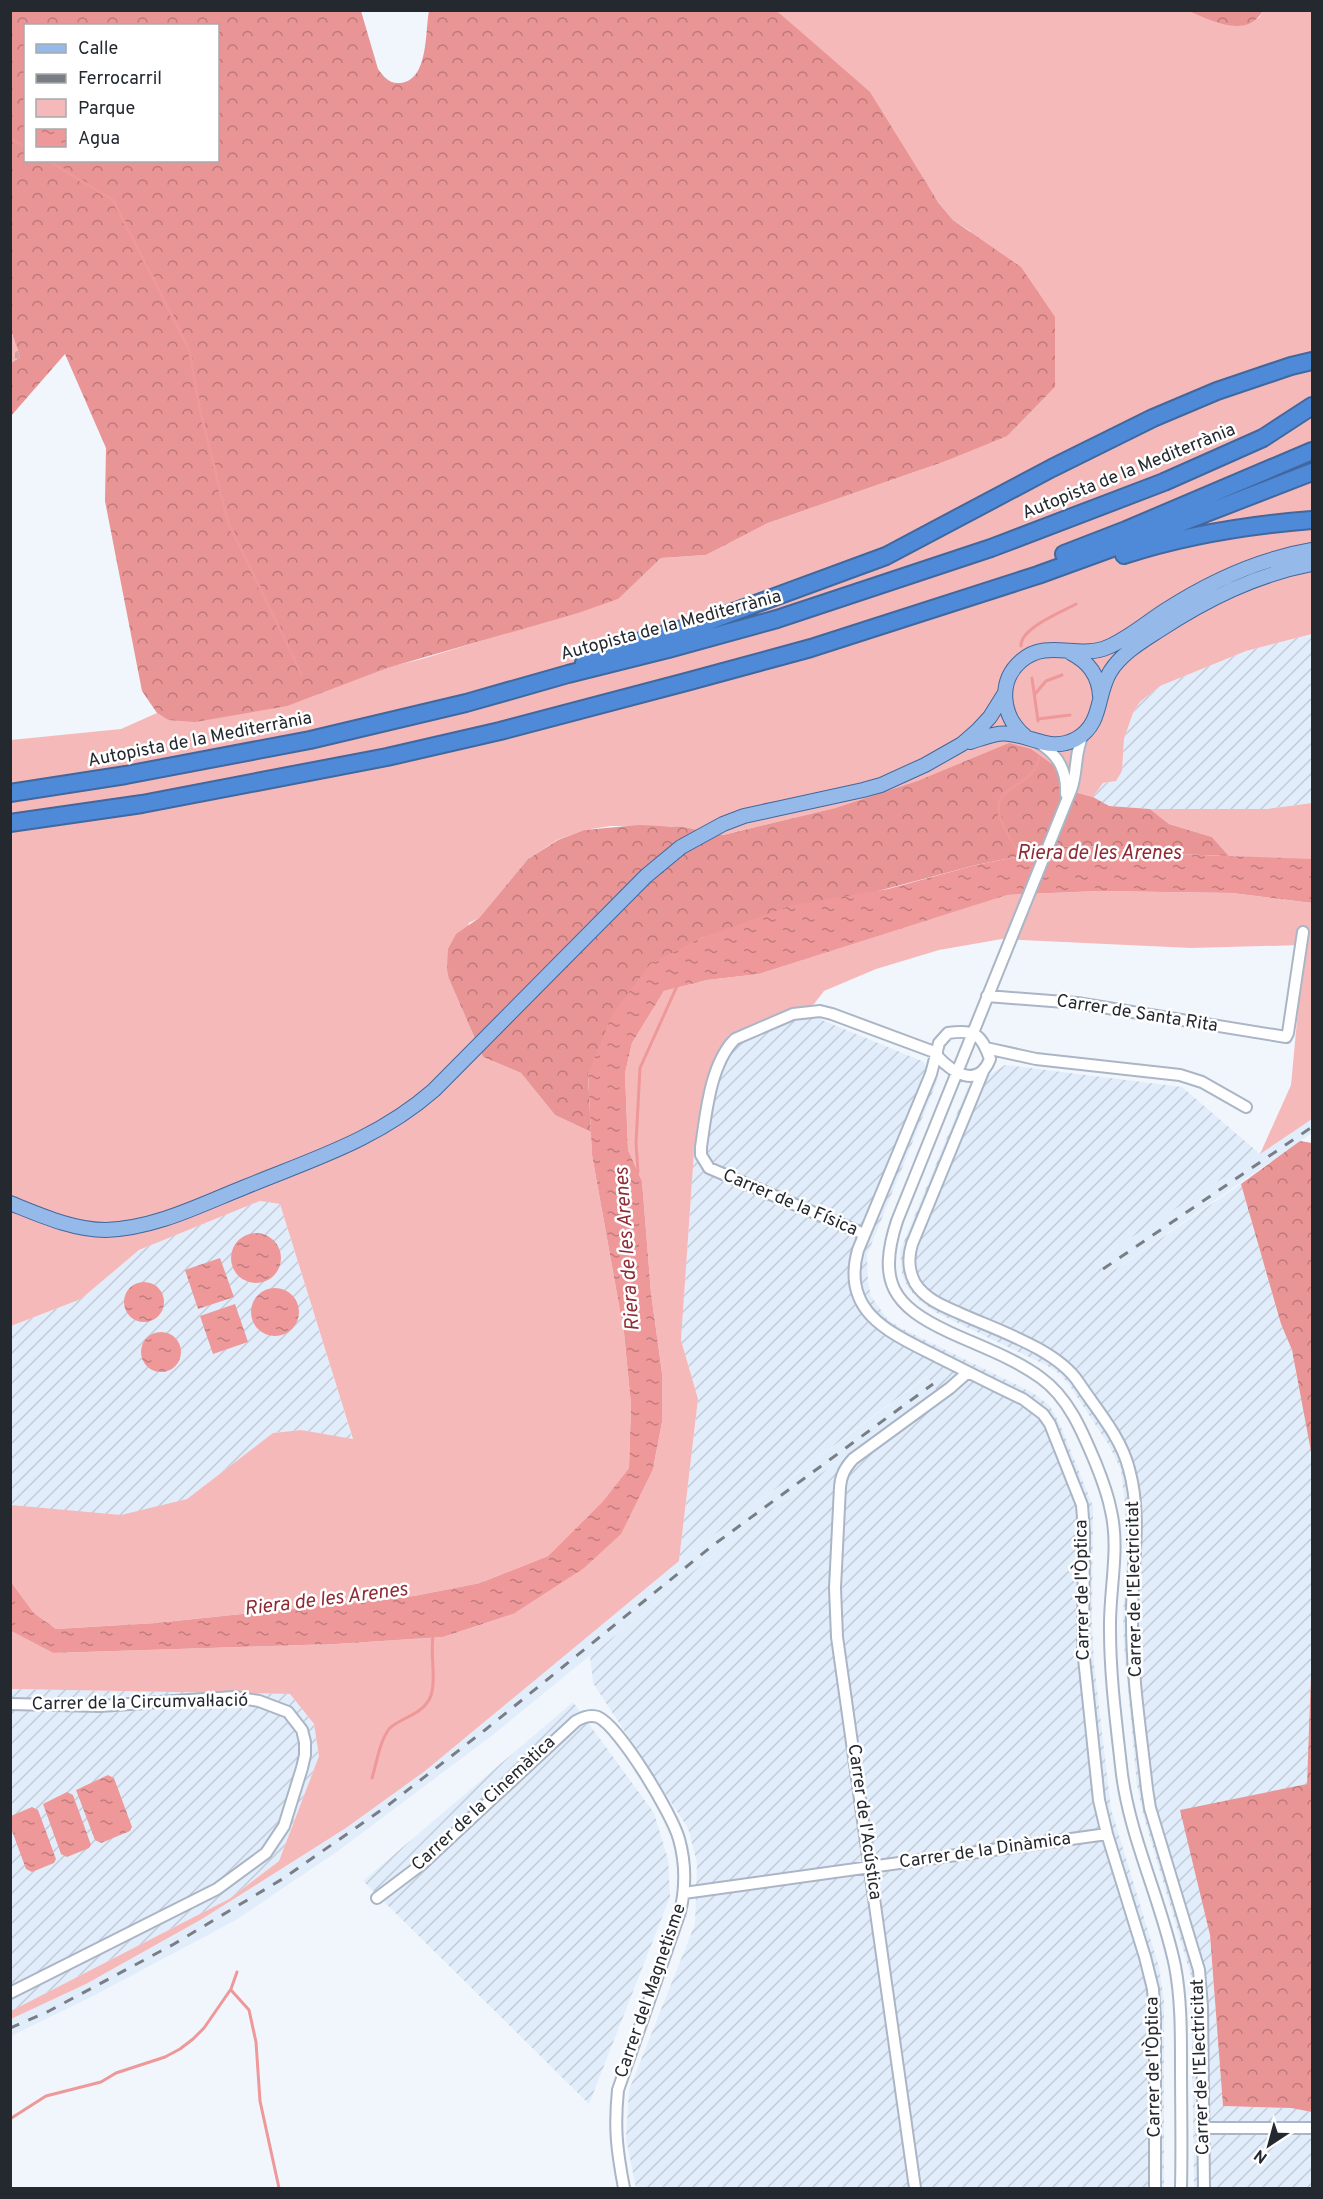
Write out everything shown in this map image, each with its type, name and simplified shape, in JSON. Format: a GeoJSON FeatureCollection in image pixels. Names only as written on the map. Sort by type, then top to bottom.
{"type":"FeatureCollection","features":[{"type":"Feature","properties":{"kind":"highway"},"geometry":{"type":"LineString","coordinates":[[568,674],[610,650],[709,621],[886,556],[1052,468],[1153,418],[1258,376],[1311,361]]}},
{"type":"Feature","properties":{"kind":"highway","name":"Autopista de la Mediterrània"},"geometry":{"type":"LineString","coordinates":[[10,793],[126,775],[310,741],[466,703],[777,619],[992,548],[1153,486],[1263,438],[1312,406]]}},
{"type":"Feature","properties":{"kind":"highway"},"geometry":{"type":"LineString","coordinates":[[990,589],[1031,566],[1126,530],[1312,451]]}},
{"type":"Feature","properties":{"kind":"highway"},"geometry":{"type":"LineString","coordinates":[[10,823],[83,813],[238,786],[387,757],[500,731],[811,648],[1011,583],[1170,527],[1312,472]]}},
{"type":"Feature","properties":{"kind":"highway"},"geometry":{"type":"LineString","coordinates":[[1011,583],[1039,585],[1131,552],[1237,528],[1312,520]]}},
{"type":"Feature","properties":{"kind":"main road"},"geometry":{"type":"LineString","coordinates":[[1034,741],[1019,731],[1010,719],[1005,703],[1008,680],[1014,669],[1029,655],[1047,649],[1092,652],[1108,647],[1208,585],[1255,565],[1312,550]]}},
{"type":"Feature","properties":{"kind":"main road"},"geometry":{"type":"LineString","coordinates":[[962,744],[1002,733],[1054,745],[1083,735],[1095,720],[1106,680],[1114,666],[1126,653],[1197,606],[1233,588],[1263,576],[1312,564]]}},
{"type":"Feature","properties":{"kind":"main road"},"geometry":{"type":"LineString","coordinates":[[1067,651],[1085,661],[1095,673],[1100,688],[1100,704]]}},
{"type":"Feature","properties":{"kind":"main road"},"geometry":{"type":"LineString","coordinates":[[10,1203],[70,1225],[91,1229],[141,1226],[301,1165],[375,1133],[416,1107],[631,891],[681,847],[705,833],[744,816],[881,785],[925,765],[962,744],[983,725],[1005,693]]}},
{"type":"Feature","properties":{"kind":"street"},"geometry":{"type":"LineString","coordinates":[[1083,735],[1077,753],[1074,783],[893,1234],[889,1272],[895,1291],[912,1312],[934,1325],[1027,1369],[1054,1389],[1073,1415],[1107,1496],[1112,1513],[1114,1544],[1109,1610],[1121,1771],[1129,1815],[1174,1961],[1181,2004],[1181,2188]]}},
{"type":"Feature","properties":{"kind":"street"},"geometry":{"type":"LineString","coordinates":[[1034,741],[1053,753],[1065,771],[1064,806]]}},
{"type":"Feature","properties":{"kind":"street","name":"Carrer de Santa Rita"},"geometry":{"type":"LineString","coordinates":[[987,996],[1077,1003],[1286,1037],[1303,932]]}},
{"type":"Feature","properties":{"kind":"street","name":"Carrer de la Física"},"geometry":{"type":"LineString","coordinates":[[864,1234],[709,1168],[701,1155],[701,1147],[714,1078],[729,1045],[735,1039],[793,1014],[813,1011],[832,1014],[937,1054]]}},
{"type":"Feature","properties":{"kind":"street"},"geometry":{"type":"LineString","coordinates":[[984,1070],[979,1074],[956,1074],[937,1054],[939,1043],[948,1033],[966,1031],[979,1036],[990,1059],[1008,1054]]}},
{"type":"Feature","properties":{"kind":"street"},"geometry":{"type":"LineString","coordinates":[[986,1048],[1008,1054],[1180,1075],[1202,1082],[1246,1107]]}},
{"type":"Feature","properties":{"kind":"street","name":"Carrer de l'Òptica"},"geometry":{"type":"LineString","coordinates":[[937,1054],[931,1074],[864,1234],[854,1273],[859,1296],[871,1316],[894,1334],[1023,1400],[1043,1414],[1055,1435],[1078,1491],[1084,1520],[1083,1649],[1099,1800],[1153,1989],[1155,2019],[1153,2187]]}},
{"type":"Feature","properties":{"kind":"street","name":"Carrer de l'Electricitat"},"geometry":{"type":"LineString","coordinates":[[990,1059],[912,1244],[909,1265],[915,1283],[931,1299],[1039,1350],[1067,1368],[1114,1434],[1129,1468],[1137,1529],[1132,1648],[1150,1808],[1199,1970],[1202,2007],[1204,2188]]}},
{"type":"Feature","properties":{"kind":"street"},"geometry":{"type":"LineString","coordinates":[[931,1074],[946,1066]]}},
{"type":"Feature","properties":{"kind":"street","name":"Carrer de l'Electricitat"},"geometry":{"type":"LineString","coordinates":[[969,1075],[972,1090],[970,1104]]}},
{"type":"Feature","properties":{"kind":"street","name":"Carrer de l'Acústica"},"geometry":{"type":"LineString","coordinates":[[915,2188],[835,1614],[840,1487],[845,1467],[853,1459],[936,1399],[968,1372]]}},
{"type":"Feature","properties":{"kind":"street","name":"Carrer de la Circumval·lació"},"geometry":{"type":"LineString","coordinates":[[10,1704],[100,1706],[234,1697],[259,1701],[288,1712],[302,1730],[305,1755],[284,1826],[266,1853],[217,1889],[10,1993]]}},
{"type":"Feature","properties":{"kind":"street","name":"Carrer del Magnetisme"},"geometry":{"type":"LineString","coordinates":[[593,1716],[611,1726],[664,1804],[680,1839],[685,1873],[680,1912],[618,2090],[615,2143],[624,2188]]}},
{"type":"Feature","properties":{"kind":"street","name":"Carrer de la Cinemàtica"},"geometry":{"type":"LineString","coordinates":[[377,1898],[422,1864],[576,1721],[593,1716]]}},
{"type":"Feature","properties":{"kind":"street","name":"Carrer de la Dinàmica"},"geometry":{"type":"LineString","coordinates":[[684,1893],[1107,1834]]}},
{"type":"Feature","properties":{"kind":"street"},"geometry":{"type":"LineString","coordinates":[[1204,2128],[1312,2128]]}},
{"type":"Feature","properties":{"kind":"shaded area"},"geometry":{"type":"Polygon","coordinates":[[[1312,634],[1312,803],[1267,809],[1150,809],[1109,806],[1093,797],[1103,783],[1116,781],[1122,771],[1124,739],[1133,713],[1140,702],[1160,686],[1246,651],[1312,634]]]}},
{"type":"Feature","properties":{"kind":"shaded area"},"geometry":{"type":"Polygon","coordinates":[[[814,1004],[822,1020],[922,1061],[938,1079],[867,1255],[871,1296],[888,1320],[901,1328],[1033,1393],[1049,1405],[1059,1422],[1093,1506],[1094,1664],[1111,1809],[1159,1967],[1164,2000],[1164,2188],[636,2188],[626,2138],[629,2090],[695,1924],[697,1863],[688,1828],[593,1683],[590,1656],[761,1516],[937,1391],[927,1376],[679,1561],[698,1399],[681,1340],[694,1152],[708,1078],[729,1035],[814,1004]]]}},
{"type":"Feature","properties":{"kind":"shaded area"},"geometry":{"type":"Polygon","coordinates":[[[1005,1065],[1182,1087],[1260,1154],[1095,1261],[1107,1275],[1241,1184],[1281,1324],[1292,1350],[1312,1457],[1312,1647],[1307,1784],[1181,1811],[1210,1935],[1223,2106],[1291,2108],[1312,2112],[1312,2188],[1194,2188],[1191,1976],[1143,1814],[1137,1785],[1124,1646],[1123,1615],[1127,1560],[1121,1470],[1110,1447],[1060,1374],[1046,1365],[935,1312],[908,1288],[902,1274],[900,1251],[967,1089],[1005,1065]]]}},
{"type":"Feature","properties":{"kind":"shaded area"},"geometry":{"type":"Polygon","coordinates":[[[1312,1119],[1312,1133],[1107,1275],[1095,1261],[1312,1119]]]}},
{"type":"Feature","properties":{"kind":"shaded area"},"geometry":{"type":"Polygon","coordinates":[[[260,1201],[280,1204],[353,1440],[301,1430],[273,1433],[187,1499],[121,1516],[11,1505],[11,1326],[81,1299],[139,1250],[260,1201]]]}},
{"type":"Feature","properties":{"kind":"shaded area"},"geometry":{"type":"Polygon","coordinates":[[[928,1376],[937,1391],[761,1516],[494,1734],[338,1851],[236,1920],[97,1994],[11,2036],[11,2019],[86,1984],[202,1919],[346,1828],[425,1771],[679,1561],[928,1376]]]}},
{"type":"Feature","properties":{"kind":"shaded area"},"geometry":{"type":"Polygon","coordinates":[[[11,1689],[290,1694],[314,1724],[319,1756],[279,1861],[229,1899],[11,2011],[11,1689]]]}},
{"type":"Feature","properties":{"kind":"shaded area"},"geometry":{"type":"Polygon","coordinates":[[[573,1702],[654,1813],[668,1859],[670,1897],[589,2104],[363,1881],[573,1702]]]}},
{"type":"Feature","properties":{"kind":"green space"},"geometry":{"type":"Polygon","coordinates":[[[1189,10],[1231,25],[1259,18],[1263,11],[1312,11],[1312,634],[1246,651],[1160,686],[1140,702],[1133,713],[1124,739],[1122,771],[1116,781],[1103,783],[1093,797],[1063,789],[920,780],[835,808],[722,835],[670,826],[611,826],[584,830],[557,840],[528,859],[479,918],[469,923],[449,979],[483,1057],[521,1073],[555,1115],[591,1132],[592,1155],[624,1333],[631,1405],[629,1468],[603,1501],[548,1556],[480,1583],[414,1596],[156,1623],[56,1629],[34,1613],[11,1582],[11,1505],[121,1515],[187,1499],[273,1433],[301,1430],[353,1439],[280,1204],[260,1201],[139,1250],[81,1299],[11,1326],[11,740],[121,729],[157,713],[168,720],[422,659],[617,599],[661,558],[706,555],[768,523],[946,461],[1007,435],[1055,387],[970,231],[953,220],[797,29],[777,11],[1189,10]]]}},
{"type":"Feature","properties":{"kind":"green space"},"geometry":{"type":"Polygon","coordinates":[[[11,11],[361,11],[378,69],[387,79],[400,83],[416,74],[421,65],[429,11],[777,11],[870,92],[938,202],[953,220],[1021,267],[1055,317],[1055,387],[1007,436],[946,461],[768,523],[706,555],[661,558],[618,599],[578,613],[387,668],[287,706],[195,722],[168,720],[157,713],[142,691],[105,501],[106,448],[65,354],[11,416],[11,363],[20,357],[11,331],[11,11]]]}},
{"type":"Feature","properties":{"kind":"green space"},"geometry":{"type":"Polygon","coordinates":[[[1189,11],[1263,11],[1248,24],[1238,26],[1218,23],[1189,11]]]}},
{"type":"Feature","properties":{"kind":"green space"},"geometry":{"type":"Polygon","coordinates":[[[11,331],[20,357],[10,363],[11,331]]]}},
{"type":"Feature","properties":{"kind":"green space"},"geometry":{"type":"Polygon","coordinates":[[[1009,743],[1031,749],[1056,767],[1063,789],[1093,797],[1109,806],[1150,809],[1169,824],[1212,837],[1229,856],[1174,854],[1075,845],[976,865],[701,938],[588,1074],[591,1132],[555,1115],[521,1073],[483,1057],[449,979],[448,949],[456,934],[479,918],[528,859],[558,840],[584,830],[639,825],[682,827],[723,835],[835,808],[920,780],[1009,743]]]}},
{"type":"Feature","properties":{"kind":"green space"},"geometry":{"type":"Polygon","coordinates":[[[1312,803],[1312,859],[1309,860],[1229,856],[1212,837],[1169,824],[1150,809],[1267,809],[1312,803]]]}},
{"type":"Feature","properties":{"kind":"green space"},"geometry":{"type":"Polygon","coordinates":[[[1099,891],[1232,893],[1312,903],[1312,1119],[1260,1154],[1291,1085],[1304,945],[1191,948],[1002,939],[939,950],[876,969],[824,991],[814,1004],[729,1035],[708,1078],[694,1152],[681,1340],[698,1399],[679,1561],[425,1771],[346,1828],[202,1919],[86,1984],[11,2019],[11,2011],[229,1899],[279,1861],[319,1756],[314,1724],[290,1694],[11,1689],[11,1631],[53,1653],[336,1644],[443,1637],[513,1614],[653,1469],[662,1422],[662,1373],[651,1293],[642,1181],[628,1150],[625,1073],[632,1043],[664,991],[707,980],[759,974],[1006,895],[1099,891]]]}},
{"type":"Feature","properties":{"kind":"green space"},"geometry":{"type":"Polygon","coordinates":[[[1300,1141],[1312,1143],[1312,1457],[1292,1350],[1281,1324],[1241,1184],[1300,1141]]]}},
{"type":"Feature","properties":{"kind":"green space"},"geometry":{"type":"Polygon","coordinates":[[[1312,1647],[1312,2112],[1291,2108],[1223,2106],[1210,1935],[1180,1810],[1307,1784],[1312,1647]]]}},
{"type":"Feature","properties":{"kind":"water"},"geometry":{"type":"Polygon","coordinates":[[[1075,845],[1174,854],[1312,859],[1312,903],[1232,893],[1099,891],[1007,895],[759,974],[707,980],[664,991],[632,1043],[625,1073],[628,1150],[642,1181],[651,1293],[662,1373],[662,1422],[653,1469],[621,1534],[584,1568],[513,1614],[443,1637],[336,1644],[53,1653],[11,1631],[11,1582],[34,1613],[56,1629],[156,1623],[414,1596],[480,1583],[548,1556],[603,1501],[629,1468],[631,1405],[624,1333],[592,1155],[588,1074],[612,1015],[650,964],[701,938],[793,905],[888,889],[976,865],[1075,845]]]}},
{"type":"Feature","properties":{"kind":"water"},"geometry":{"type":"Polygon","coordinates":[[[256,1233],[270,1237],[277,1244],[281,1258],[277,1272],[270,1279],[256,1283],[242,1279],[235,1272],[231,1258],[235,1244],[242,1237],[256,1233]]]}},
{"type":"Feature","properties":{"kind":"water"},"geometry":{"type":"Polygon","coordinates":[[[220,1258],[234,1297],[198,1309],[185,1270],[220,1258]]]}},
{"type":"Feature","properties":{"kind":"water"},"geometry":{"type":"Polygon","coordinates":[[[144,1282],[158,1288],[164,1302],[158,1316],[144,1322],[130,1316],[124,1302],[130,1288],[144,1282]]]}},
{"type":"Feature","properties":{"kind":"water"},"geometry":{"type":"Polygon","coordinates":[[[270,1288],[280,1288],[295,1298],[299,1312],[298,1321],[289,1332],[280,1336],[270,1336],[255,1326],[251,1317],[251,1307],[261,1292],[270,1288]]]}},
{"type":"Feature","properties":{"kind":"water"},"geometry":{"type":"Polygon","coordinates":[[[235,1304],[248,1342],[213,1354],[200,1316],[235,1304]]]}},
{"type":"Feature","properties":{"kind":"water"},"geometry":{"type":"Polygon","coordinates":[[[161,1332],[175,1338],[181,1352],[175,1366],[161,1372],[147,1366],[141,1352],[147,1338],[161,1332]]]}},
{"type":"Feature","properties":{"kind":"water"},"geometry":{"type":"Polygon","coordinates":[[[108,1775],[114,1778],[132,1827],[130,1831],[101,1843],[95,1840],[76,1790],[108,1775]]]}},
{"type":"Feature","properties":{"kind":"water"},"geometry":{"type":"Polygon","coordinates":[[[67,1792],[73,1795],[91,1845],[67,1857],[61,1854],[43,1804],[67,1792]]]}},
{"type":"Feature","properties":{"kind":"water"},"geometry":{"type":"Polygon","coordinates":[[[32,1807],[38,1810],[56,1859],[54,1863],[32,1872],[26,1869],[11,1828],[11,1816],[32,1807]]]}},
{"type":"Feature","properties":{"kind":"waterway"},"geometry":{"type":"LineString","coordinates":[[10,138],[24,146]]}},
{"type":"Feature","properties":{"kind":"waterway"},"geometry":{"type":"LineString","coordinates":[[50,162],[113,200],[189,349],[200,410],[228,522],[302,675]]}},
{"type":"Feature","properties":{"kind":"waterway"},"geometry":{"type":"LineString","coordinates":[[1021,646],[1027,633],[1034,627],[1076,604]]}},
{"type":"Feature","properties":{"kind":"waterway"},"geometry":{"type":"LineString","coordinates":[[1035,694],[1046,681],[1062,675]]}},
{"type":"Feature","properties":{"kind":"waterway"},"geometry":{"type":"LineString","coordinates":[[1032,678],[1038,721]]}},
{"type":"Feature","properties":{"kind":"waterway"},"geometry":{"type":"LineString","coordinates":[[1038,719],[1070,715]]}},
{"type":"Feature","properties":{"kind":"waterway"},"geometry":{"type":"LineString","coordinates":[[1021,858],[1003,825],[998,808],[1000,799],[1029,775],[1036,767],[1039,757]]}},
{"type":"Feature","properties":{"kind":"waterway","name":"Riera de les Arenes"},"geometry":{"type":"LineString","coordinates":[[638,1172],[636,1143],[640,1068],[677,986]]}},
{"type":"Feature","properties":{"kind":"waterway"},"geometry":{"type":"LineString","coordinates":[[372,1778],[381,1746],[389,1729],[416,1713],[430,1698],[433,1684],[433,1637]]}},
{"type":"Feature","properties":{"kind":"waterway"},"geometry":{"type":"LineString","coordinates":[[10,2119],[46,2096],[101,2082],[116,2073],[165,2057],[180,2049],[204,2028],[231,1989],[237,1972]]}},
{"type":"Feature","properties":{"kind":"waterway"},"geometry":{"type":"LineString","coordinates":[[231,1990],[249,2010],[256,2042],[260,2101],[279,2188]]}},
{"type":"Feature","properties":{"kind":"railway"},"geometry":{"type":"LineString","coordinates":[[1103,1269],[1312,1127]]}},
{"type":"Feature","properties":{"kind":"railway"},"geometry":{"type":"LineString","coordinates":[[10,2028],[49,2011],[174,1944],[284,1878],[387,1806],[485,1730],[712,1546],[933,1384]]}}]}
